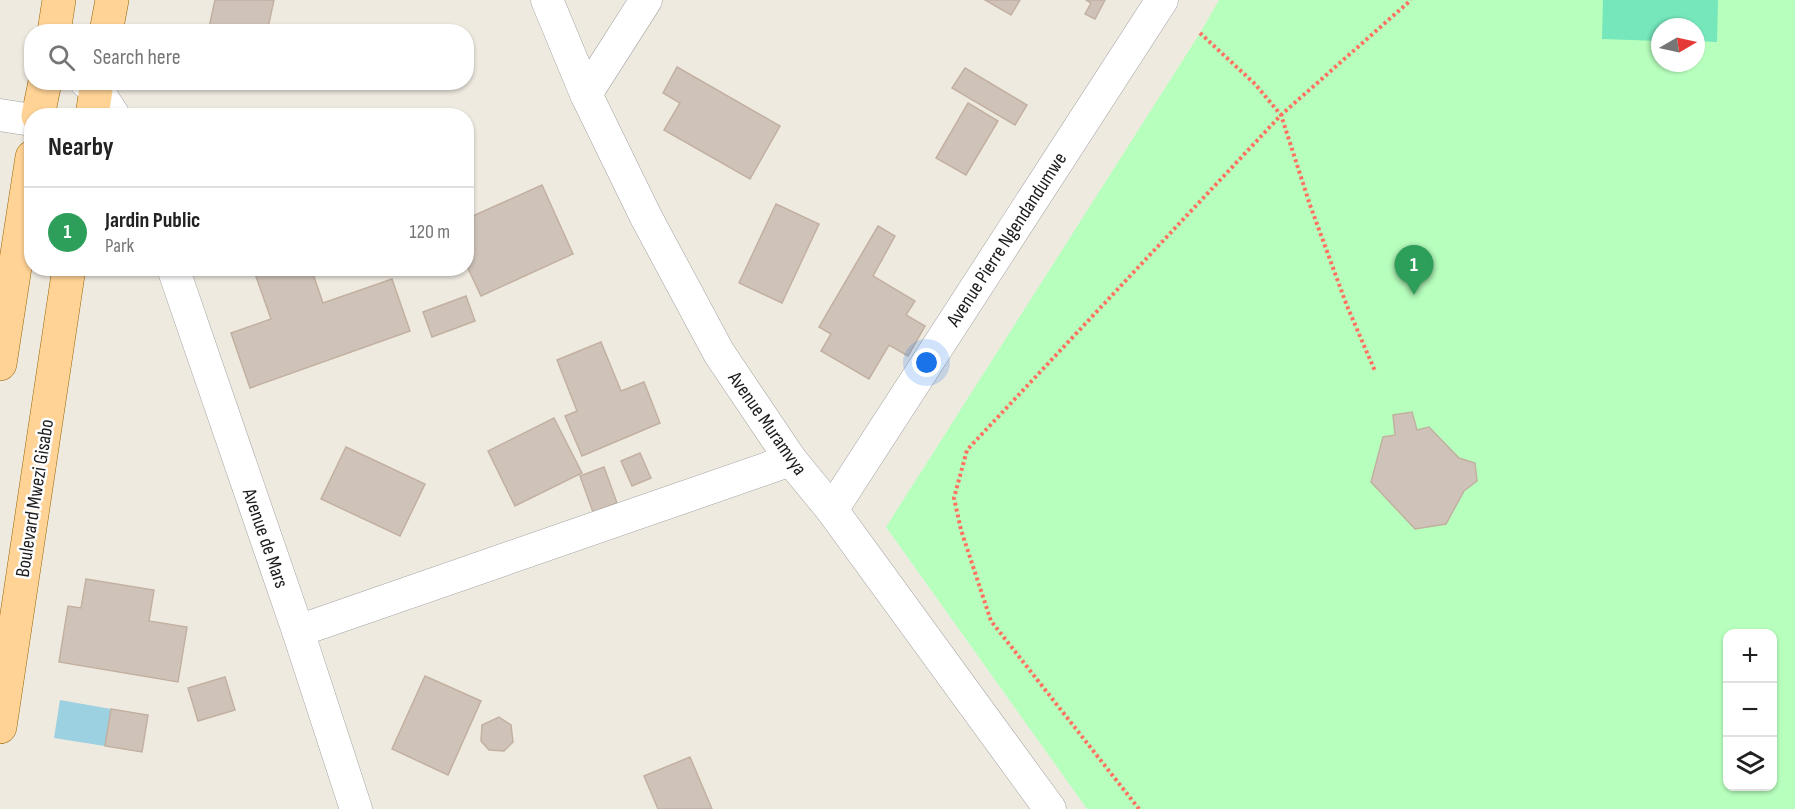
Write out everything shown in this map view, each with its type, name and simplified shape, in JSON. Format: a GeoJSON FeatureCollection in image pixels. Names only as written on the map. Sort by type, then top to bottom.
{"type":"FeatureCollection","features":[{"type":"Feature","properties":{"kind":"main road"},"geometry":{"type":"LineString","coordinates":[[55,24],[59,0]]}},
{"type":"Feature","properties":{"kind":"main road"},"geometry":{"type":"LineString","coordinates":[[108,24],[112,0]]}},
{"type":"Feature","properties":{"kind":"main road"},"geometry":{"type":"LineString","coordinates":[[40,108],[43,90]]}},
{"type":"Feature","properties":{"kind":"main road"},"geometry":{"type":"LineString","coordinates":[[0,364],[24,209]]}},
{"type":"Feature","properties":{"kind":"main road","name":"Boulevard Mwezi Gisabo"},"geometry":{"type":"LineString","coordinates":[[0,727],[68,276]]}},
{"type":"Feature","properties":{"kind":"street","name":"Avenue Muramvya"},"geometry":{"type":"LineString","coordinates":[[547,0],[586,94],[646,217],[719,353],[791,460],[832,510],[1050,809]]}},
{"type":"Feature","properties":{"kind":"street"},"geometry":{"type":"LineString","coordinates":[[586,94],[646,0]]}},
{"type":"Feature","properties":{"kind":"street","name":"Avenue Pierre Ngendandumwe"},"geometry":{"type":"LineString","coordinates":[[832,510],[1162,0]]}},
{"type":"Feature","properties":{"kind":"street"},"geometry":{"type":"LineString","coordinates":[[93,92],[107,108]]}},
{"type":"Feature","properties":{"kind":"street"},"geometry":{"type":"LineString","coordinates":[[0,115],[24,119]]}},
{"type":"Feature","properties":{"kind":"street","name":"Avenue de Mars"},"geometry":{"type":"LineString","coordinates":[[176,276],[298,631],[356,809]]}},
{"type":"Feature","properties":{"kind":"street"},"geometry":{"type":"LineString","coordinates":[[298,631],[791,460]]}},
{"type":"Feature","properties":{"kind":"path"},"geometry":{"type":"LineString","coordinates":[[1139,809],[991,621],[961,530],[954,498],[967,450],[1281,115],[1411,0]]}},
{"type":"Feature","properties":{"kind":"path"},"geometry":{"type":"LineString","coordinates":[[1200,33],[1256,84],[1281,115],[1314,217],[1347,306],[1375,371]]}},
{"type":"Feature","properties":{"kind":"green space"},"geometry":{"type":"Polygon","coordinates":[[[1219,0],[1795,0],[1795,809],[1087,809],[886,527],[1219,0]]]}},
{"type":"Feature","properties":{"kind":"green space"},"geometry":{"type":"Polygon","coordinates":[[[1603,0],[1718,0],[1717,42],[1705,41],[1705,18],[1651,18],[1651,41],[1602,39],[1603,0]]]}},
{"type":"Feature","properties":{"kind":"water"},"geometry":{"type":"Polygon","coordinates":[[[60,700],[111,709],[105,746],[54,738],[60,700]]]}},
{"type":"Feature","properties":{"kind":"building"},"geometry":{"type":"Polygon","coordinates":[[[215,0],[274,0],[269,24],[210,24],[215,0]]]}},
{"type":"Feature","properties":{"kind":"building"},"geometry":{"type":"Polygon","coordinates":[[[985,0],[1020,0],[1011,15],[985,0]]]}},
{"type":"Feature","properties":{"kind":"building"},"geometry":{"type":"Polygon","coordinates":[[[1086,0],[1105,0],[1095,19],[1085,14],[1091,3],[1086,0]]]}},
{"type":"Feature","properties":{"kind":"building"},"geometry":{"type":"Polygon","coordinates":[[[677,67],[780,126],[750,179],[664,130],[680,103],[663,93],[677,67]]]}},
{"type":"Feature","properties":{"kind":"building"},"geometry":{"type":"Polygon","coordinates":[[[965,68],[1027,105],[1015,125],[952,88],[965,68]]]}},
{"type":"Feature","properties":{"kind":"building"},"geometry":{"type":"Polygon","coordinates":[[[968,103],[998,121],[966,175],[936,158],[968,103]]]}},
{"type":"Feature","properties":{"kind":"building"},"geometry":{"type":"Polygon","coordinates":[[[542,185],[573,254],[481,296],[472,276],[474,276],[474,215],[542,185]]]}},
{"type":"Feature","properties":{"kind":"building"},"geometry":{"type":"Polygon","coordinates":[[[776,204],[819,224],[782,303],[739,283],[776,204]]]}},
{"type":"Feature","properties":{"kind":"building"},"geometry":{"type":"Polygon","coordinates":[[[878,226],[895,236],[873,276],[915,301],[906,315],[925,326],[908,356],[889,345],[869,379],[821,351],[831,334],[819,327],[878,226]]]}},
{"type":"Feature","properties":{"kind":"building"},"geometry":{"type":"Polygon","coordinates":[[[256,276],[314,276],[323,303],[392,279],[410,331],[250,388],[231,333],[271,319],[256,276]]]}},
{"type":"Feature","properties":{"kind":"building"},"geometry":{"type":"Polygon","coordinates":[[[466,296],[475,321],[432,337],[423,312],[466,296]]]}},
{"type":"Feature","properties":{"kind":"building"},"geometry":{"type":"Polygon","coordinates":[[[601,342],[621,391],[644,382],[660,423],[582,456],[565,416],[577,411],[557,360],[601,342]]]}},
{"type":"Feature","properties":{"kind":"building"},"geometry":{"type":"Polygon","coordinates":[[[1412,412],[1417,430],[1429,427],[1459,458],[1475,463],[1477,481],[1464,491],[1446,524],[1415,529],[1371,482],[1383,437],[1395,435],[1393,415],[1412,412]]]}},
{"type":"Feature","properties":{"kind":"building"},"geometry":{"type":"Polygon","coordinates":[[[554,418],[582,473],[515,506],[488,451],[554,418]]]}},
{"type":"Feature","properties":{"kind":"building"},"geometry":{"type":"Polygon","coordinates":[[[346,447],[425,484],[400,536],[321,499],[346,447]]]}},
{"type":"Feature","properties":{"kind":"building"},"geometry":{"type":"Polygon","coordinates":[[[640,453],[651,478],[632,486],[621,461],[640,453]]]}},
{"type":"Feature","properties":{"kind":"building"},"geometry":{"type":"Polygon","coordinates":[[[604,467],[617,503],[593,512],[580,476],[604,467]]]}},
{"type":"Feature","properties":{"kind":"building"},"geometry":{"type":"Polygon","coordinates":[[[86,579],[154,590],[149,621],[187,627],[178,682],[59,662],[68,606],[81,608],[86,579]]]}},
{"type":"Feature","properties":{"kind":"building"},"geometry":{"type":"Polygon","coordinates":[[[425,676],[481,701],[448,775],[392,749],[425,676]]]}},
{"type":"Feature","properties":{"kind":"building"},"geometry":{"type":"Polygon","coordinates":[[[225,677],[235,710],[198,721],[188,688],[225,677]]]}},
{"type":"Feature","properties":{"kind":"building"},"geometry":{"type":"Polygon","coordinates":[[[111,709],[148,715],[142,752],[105,746],[111,709]]]}},
{"type":"Feature","properties":{"kind":"building"},"geometry":{"type":"Polygon","coordinates":[[[499,717],[511,725],[513,742],[504,751],[489,750],[481,741],[482,725],[499,717]]]}},
{"type":"Feature","properties":{"kind":"building"},"geometry":{"type":"Polygon","coordinates":[[[690,757],[712,809],[658,809],[644,776],[690,757]]]}},
{"type":"Feature","properties":{"kind":"place","name":"Jardin Public"},"geometry":{"type":"Point","coordinates":[1414,295]}}]}
